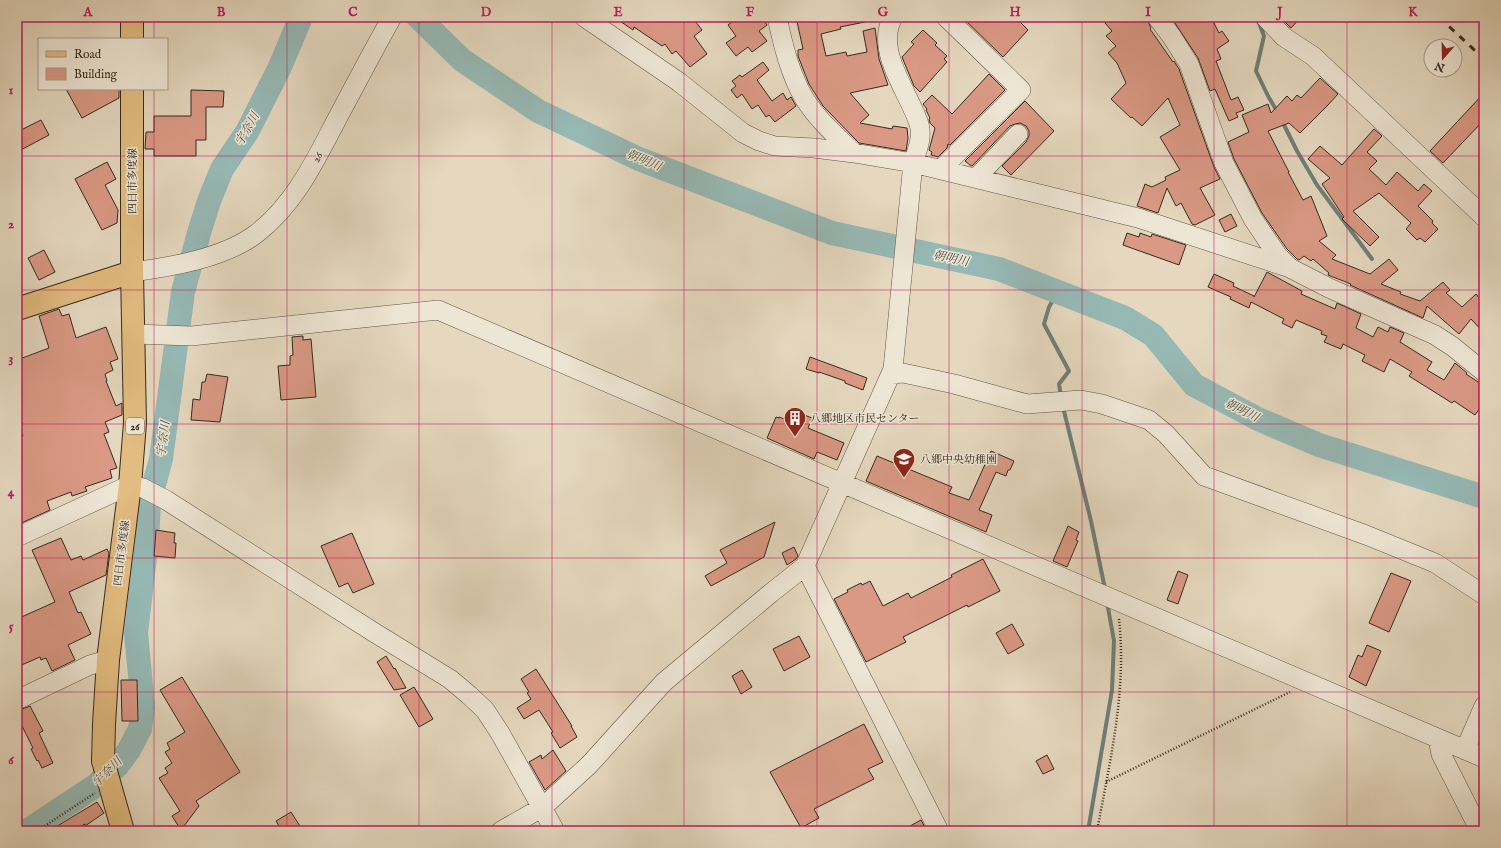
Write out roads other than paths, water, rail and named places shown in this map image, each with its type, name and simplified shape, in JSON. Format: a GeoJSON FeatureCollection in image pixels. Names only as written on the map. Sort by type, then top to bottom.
{"type":"FeatureCollection","features":[{"type":"Feature","properties":{"kind":"main road"},"geometry":{"type":"LineString","coordinates":[[132,17],[132,38]]}},
{"type":"Feature","properties":{"kind":"main road","name":"四日市多度線"},"geometry":{"type":"LineString","coordinates":[[123,831],[107,775],[104,724],[108,660],[143,489],[135,423],[132,272],[132,90]]}},
{"type":"Feature","properties":{"kind":"main road"},"geometry":{"type":"LineString","coordinates":[[17,310],[132,272]]}},
{"type":"Feature","properties":{"kind":"street","name":"26"},"geometry":{"type":"LineString","coordinates":[[132,272],[198,260],[230,249],[255,235],[281,211],[305,179],[392,17]]}},
{"type":"Feature","properties":{"kind":"street"},"geometry":{"type":"LineString","coordinates":[[584,17],[679,82],[743,133],[759,141],[775,146],[814,148],[913,163],[1138,218],[1290,268],[1329,288],[1435,335],[1452,346],[1484,372]]}},
{"type":"Feature","properties":{"kind":"street"},"geometry":{"type":"LineString","coordinates":[[777,17],[792,73],[805,99],[824,124],[854,153]]}},
{"type":"Feature","properties":{"kind":"street"},"geometry":{"type":"LineString","coordinates":[[500,831],[543,807],[589,765],[664,682],[770,593],[805,566],[892,372],[910,209],[913,163],[919,142],[919,125],[896,74],[888,45],[888,31],[893,17]]}},
{"type":"Feature","properties":{"kind":"street"},"geometry":{"type":"LineString","coordinates":[[941,169],[1021,90],[946,17]]}},
{"type":"Feature","properties":{"kind":"street"},"geometry":{"type":"LineString","coordinates":[[1157,17],[1189,64],[1224,163],[1253,219],[1278,256],[1290,268]]}},
{"type":"Feature","properties":{"kind":"street"},"geometry":{"type":"LineString","coordinates":[[1265,17],[1284,37],[1313,56],[1484,217]]}},
{"type":"Feature","properties":{"kind":"street"},"geometry":{"type":"LineString","coordinates":[[976,178],[1018,134]]}},
{"type":"Feature","properties":{"kind":"street"},"geometry":{"type":"LineString","coordinates":[[134,334],[184,336],[438,310],[1484,758]]}},
{"type":"Feature","properties":{"kind":"street"},"geometry":{"type":"LineString","coordinates":[[892,372],[954,384],[1027,404],[1081,400],[1102,404],[1149,420],[1166,434],[1204,476],[1366,535],[1435,563],[1484,595]]}},
{"type":"Feature","properties":{"kind":"street"},"geometry":{"type":"LineString","coordinates":[[17,537],[143,489],[450,679],[485,710],[543,807],[555,831]]}},
{"type":"Feature","properties":{"kind":"street"},"geometry":{"type":"LineString","coordinates":[[805,566],[939,831]]}},
{"type":"Feature","properties":{"kind":"street"},"geometry":{"type":"LineString","coordinates":[[17,700],[90,666],[108,660]]}},
{"type":"Feature","properties":{"kind":"street"},"geometry":{"type":"LineString","coordinates":[[1465,750],[1484,706]]}},
{"type":"Feature","properties":{"kind":"street"},"geometry":{"type":"LineString","coordinates":[[1438,739],[1441,754],[1480,831]]}},
{"type":"Feature","properties":{"kind":"waterway","name":"宇奈川"},"geometry":{"type":"LineString","coordinates":[[27,831],[95,786],[118,765],[129,750],[140,729],[143,707],[136,633],[147,540],[149,503],[161,459],[183,292],[209,201],[222,169],[247,132],[279,69],[301,17]]}},
{"type":"Feature","properties":{"kind":"waterway","name":"朝明川"},"geometry":{"type":"LineString","coordinates":[[418,17],[462,60],[538,111],[639,159],[832,233],[999,269],[1125,318],[1153,335],[1194,385],[1258,419],[1319,445],[1484,497]]}},
{"type":"Feature","properties":{"kind":"waterway"},"geometry":{"type":"LineString","coordinates":[[1254,17],[1259,23],[1264,36],[1256,71],[1278,113]]}},
{"type":"Feature","properties":{"kind":"waterway"},"geometry":{"type":"LineString","coordinates":[[1282,121],[1297,151],[1317,185],[1372,259]]}},
{"type":"Feature","properties":{"kind":"waterway"},"geometry":{"type":"LineString","coordinates":[[1058,291],[1049,307],[1044,324],[1069,371],[1059,384],[1061,396]]}},
{"type":"Feature","properties":{"kind":"waterway"},"geometry":{"type":"LineString","coordinates":[[1063,407],[1091,521],[1105,589]]}},
{"type":"Feature","properties":{"kind":"waterway"},"geometry":{"type":"LineString","coordinates":[[1088,831],[1112,690],[1114,641],[1107,602]]}},
{"type":"Feature","properties":{"kind":"railway"},"geometry":{"type":"LineString","coordinates":[[1439,17],[1484,59]]}},
{"type":"Feature","properties":{"kind":"place","name":"八郷地区市民センター"},"geometry":{"type":"Point","coordinates":[795,438]}},
{"type":"Feature","properties":{"kind":"place","name":"八郷中央幼稚園"},"geometry":{"type":"Point","coordinates":[904,478]}}]}
